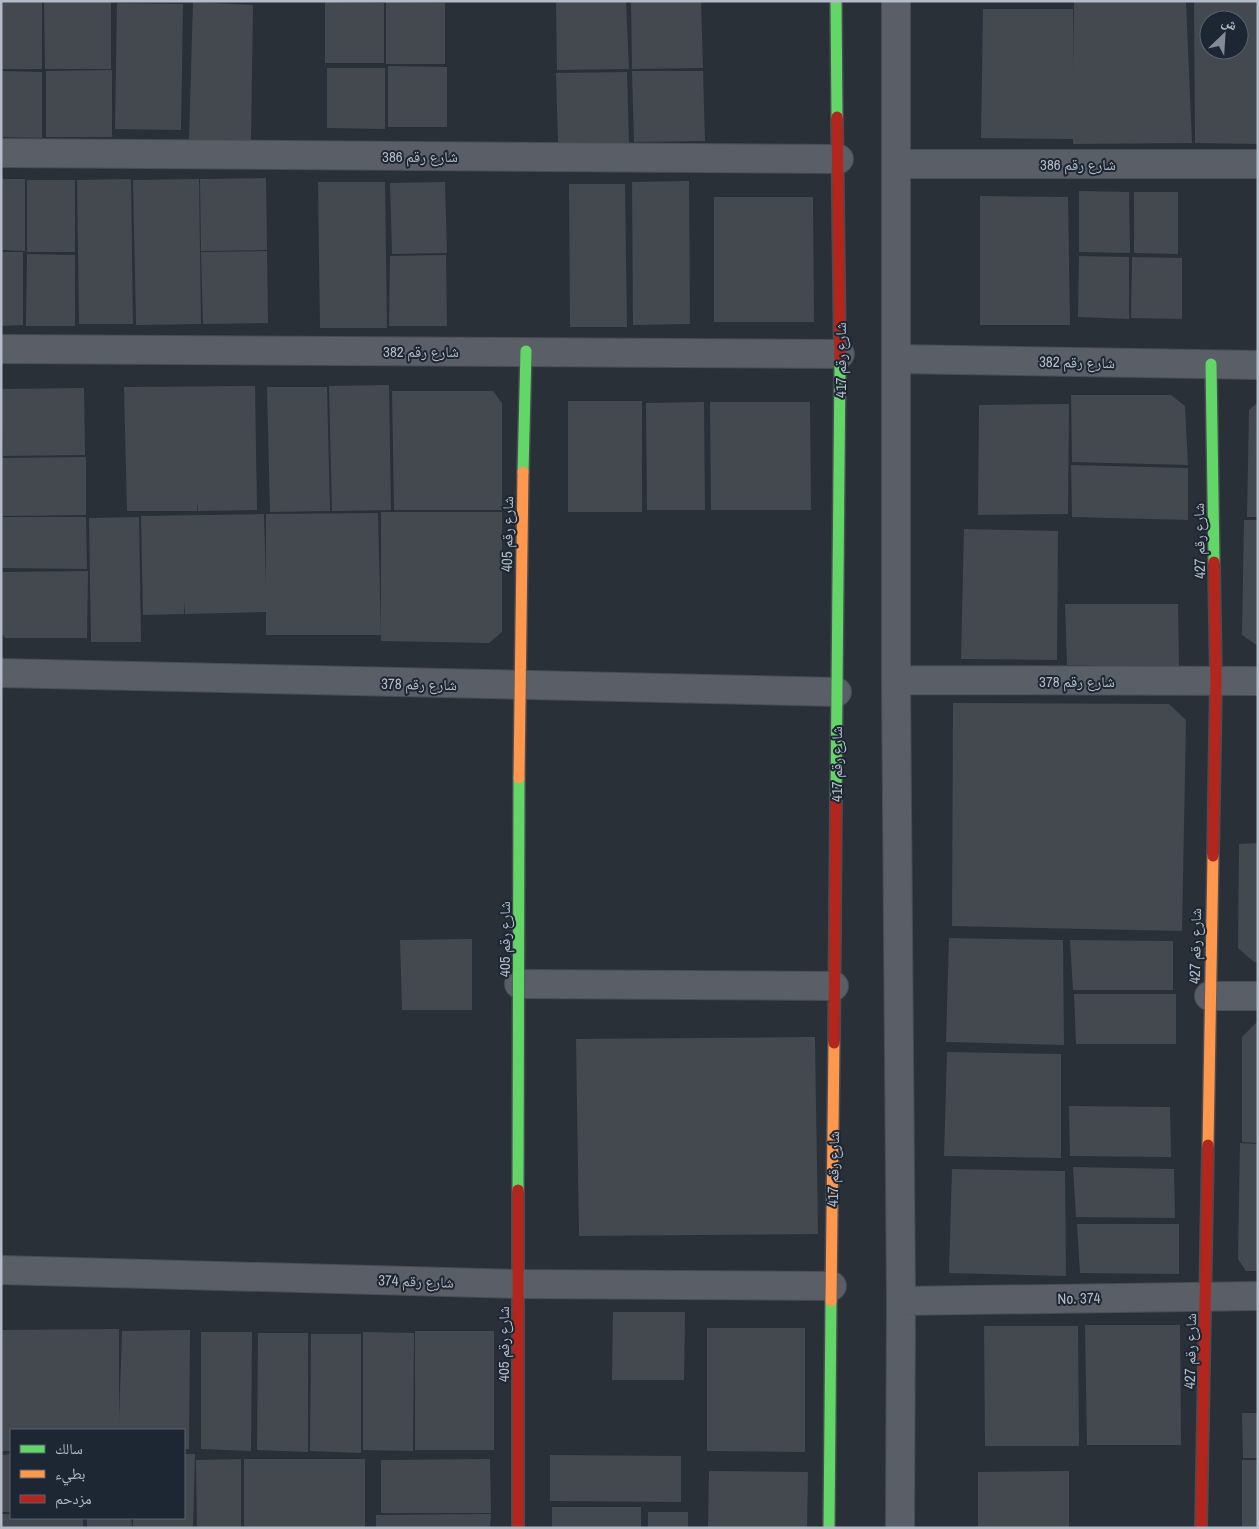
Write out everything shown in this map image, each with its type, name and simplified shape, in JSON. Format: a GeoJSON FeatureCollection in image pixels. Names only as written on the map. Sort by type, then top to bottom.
{"type":"FeatureCollection","features":[{"type":"Feature","properties":{"kind":"street","name":"شارع رقم 417"},"geometry":{"type":"LineString","coordinates":[[829,1528],[840,354],[836,1]]}},
{"type":"Feature","properties":{"kind":"street"},"geometry":{"type":"LineString","coordinates":[[896,1],[896,680],[901,1301],[900,1528]]}},
{"type":"Feature","properties":{"kind":"street","name":"شارع رقم 386"},"geometry":{"type":"LineString","coordinates":[[1,153],[839,159]]}},
{"type":"Feature","properties":{"kind":"street","name":"شارع رقم 386"},"geometry":{"type":"LineString","coordinates":[[897,164],[1258,164]]}},
{"type":"Feature","properties":{"kind":"street","name":"شارع رقم 382"},"geometry":{"type":"LineString","coordinates":[[1,349],[840,354]]}},
{"type":"Feature","properties":{"kind":"street","name":"شارع رقم 405"},"geometry":{"type":"LineString","coordinates":[[518,1528],[519,686],[526,351]]}},
{"type":"Feature","properties":{"kind":"street","name":"شارع رقم 382"},"geometry":{"type":"LineString","coordinates":[[897,359],[1258,365]]}},
{"type":"Feature","properties":{"kind":"street","name":"شارع رقم 427"},"geometry":{"type":"LineString","coordinates":[[1201,1528],[1216,681],[1211,364]]}},
{"type":"Feature","properties":{"kind":"street","name":"شارع رقم 378"},"geometry":{"type":"LineString","coordinates":[[1,673],[837,692]]}},
{"type":"Feature","properties":{"kind":"street","name":"شارع رقم 378"},"geometry":{"type":"LineString","coordinates":[[896,680],[1258,681]]}},
{"type":"Feature","properties":{"kind":"street"},"geometry":{"type":"LineString","coordinates":[[519,984],[834,986]]}},
{"type":"Feature","properties":{"kind":"street"},"geometry":{"type":"LineString","coordinates":[[1209,996],[1258,996]]}},
{"type":"Feature","properties":{"kind":"street","name":"شارع رقم 374"},"geometry":{"type":"LineString","coordinates":[[1,1270],[518,1284],[832,1286]]}},
{"type":"Feature","properties":{"kind":"street","name":"No. 374"},"geometry":{"type":"LineString","coordinates":[[901,1301],[1258,1296]]}},
{"type":"Feature","properties":{"kind":"building"},"geometry":{"type":"Polygon","coordinates":[[[1,1],[42,1],[42,69],[1,69],[1,1]]]}},
{"type":"Feature","properties":{"kind":"building"},"geometry":{"type":"Polygon","coordinates":[[[44,1],[111,1],[111,69],[45,69],[44,1]]]}},
{"type":"Feature","properties":{"kind":"building"},"geometry":{"type":"Polygon","coordinates":[[[556,1],[626,1],[629,69],[557,70],[556,1]]]}},
{"type":"Feature","properties":{"kind":"building"},"geometry":{"type":"Polygon","coordinates":[[[631,1],[701,1],[703,68],[632,69],[631,1]]]}},
{"type":"Feature","properties":{"kind":"building"},"geometry":{"type":"Polygon","coordinates":[[[1074,1],[1186,1],[1192,143],[1073,144],[1073,139],[981,138],[983,9],[1073,9],[1073,71],[1074,1]]]}},
{"type":"Feature","properties":{"kind":"building"},"geometry":{"type":"Polygon","coordinates":[[[1194,1],[1258,1],[1258,144],[1195,143],[1194,1]]]}},
{"type":"Feature","properties":{"kind":"building"},"geometry":{"type":"Polygon","coordinates":[[[193,2],[253,5],[251,140],[189,140],[193,2]]]}},
{"type":"Feature","properties":{"kind":"building"},"geometry":{"type":"Polygon","coordinates":[[[325,2],[384,3],[384,63],[325,63],[325,2]]]}},
{"type":"Feature","properties":{"kind":"building"},"geometry":{"type":"Polygon","coordinates":[[[386,2],[445,3],[445,64],[386,64],[386,2]]]}},
{"type":"Feature","properties":{"kind":"building"},"geometry":{"type":"Polygon","coordinates":[[[117,3],[183,4],[181,130],[115,129],[117,3]]]}},
{"type":"Feature","properties":{"kind":"building"},"geometry":{"type":"Polygon","coordinates":[[[388,66],[447,67],[447,127],[388,127],[388,66]]]}},
{"type":"Feature","properties":{"kind":"building"},"geometry":{"type":"Polygon","coordinates":[[[327,68],[385,68],[385,129],[327,128],[327,68]]]}},
{"type":"Feature","properties":{"kind":"building"},"geometry":{"type":"Polygon","coordinates":[[[112,70],[112,137],[46,137],[46,71],[112,70]]]}},
{"type":"Feature","properties":{"kind":"building"},"geometry":{"type":"Polygon","coordinates":[[[1,71],[42,72],[42,138],[1,137],[1,71]]]}},
{"type":"Feature","properties":{"kind":"building"},"geometry":{"type":"Polygon","coordinates":[[[632,71],[703,71],[705,141],[634,142],[632,71]]]}},
{"type":"Feature","properties":{"kind":"building"},"geometry":{"type":"Polygon","coordinates":[[[627,72],[629,143],[558,143],[556,73],[627,72]]]}},
{"type":"Feature","properties":{"kind":"building"},"geometry":{"type":"Polygon","coordinates":[[[266,178],[267,250],[201,251],[200,179],[266,178]]]}},
{"type":"Feature","properties":{"kind":"building"},"geometry":{"type":"Polygon","coordinates":[[[1,179],[25,179],[25,251],[1,250],[1,179]]]}},
{"type":"Feature","properties":{"kind":"building"},"geometry":{"type":"Polygon","coordinates":[[[131,179],[133,324],[79,324],[77,180],[131,179]]]}},
{"type":"Feature","properties":{"kind":"building"},"geometry":{"type":"Polygon","coordinates":[[[199,179],[201,324],[136,325],[133,180],[199,179]]]}},
{"type":"Feature","properties":{"kind":"building"},"geometry":{"type":"Polygon","coordinates":[[[27,180],[75,180],[75,252],[27,252],[27,180]]]}},
{"type":"Feature","properties":{"kind":"building"},"geometry":{"type":"Polygon","coordinates":[[[689,181],[690,324],[633,325],[632,182],[689,181]]]}},
{"type":"Feature","properties":{"kind":"building"},"geometry":{"type":"Polygon","coordinates":[[[318,182],[385,182],[387,328],[320,328],[318,182]]]}},
{"type":"Feature","properties":{"kind":"building"},"geometry":{"type":"Polygon","coordinates":[[[445,182],[447,253],[392,254],[390,183],[445,182]]]}},
{"type":"Feature","properties":{"kind":"building"},"geometry":{"type":"Polygon","coordinates":[[[569,184],[625,184],[627,327],[570,327],[569,184]]]}},
{"type":"Feature","properties":{"kind":"building"},"geometry":{"type":"Polygon","coordinates":[[[1079,191],[1129,192],[1130,253],[1079,252],[1079,191]]]}},
{"type":"Feature","properties":{"kind":"building"},"geometry":{"type":"Polygon","coordinates":[[[1134,192],[1178,192],[1178,254],[1134,253],[1134,192]]]}},
{"type":"Feature","properties":{"kind":"building"},"geometry":{"type":"Polygon","coordinates":[[[980,196],[1068,197],[1070,325],[980,325],[980,196]]]}},
{"type":"Feature","properties":{"kind":"building"},"geometry":{"type":"Polygon","coordinates":[[[714,197],[813,197],[814,322],[714,322],[714,197]]]}},
{"type":"Feature","properties":{"kind":"building"},"geometry":{"type":"Polygon","coordinates":[[[267,251],[268,323],[203,324],[201,252],[267,251]]]}},
{"type":"Feature","properties":{"kind":"building"},"geometry":{"type":"Polygon","coordinates":[[[1,252],[23,252],[23,325],[1,326],[1,252]]]}},
{"type":"Feature","properties":{"kind":"building"},"geometry":{"type":"Polygon","coordinates":[[[27,254],[75,255],[75,326],[26,326],[27,254]]]}},
{"type":"Feature","properties":{"kind":"building"},"geometry":{"type":"Polygon","coordinates":[[[446,255],[447,326],[389,326],[390,256],[446,255]]]}},
{"type":"Feature","properties":{"kind":"building"},"geometry":{"type":"Polygon","coordinates":[[[1079,256],[1129,257],[1129,319],[1078,317],[1079,256]]]}},
{"type":"Feature","properties":{"kind":"building"},"geometry":{"type":"Polygon","coordinates":[[[1132,257],[1182,258],[1182,319],[1131,318],[1132,257]]]}},
{"type":"Feature","properties":{"kind":"building"},"geometry":{"type":"Polygon","coordinates":[[[389,385],[391,510],[332,511],[329,386],[389,385]]]}},
{"type":"Feature","properties":{"kind":"building"},"geometry":{"type":"Polygon","coordinates":[[[255,386],[257,510],[198,511],[198,502],[197,511],[127,511],[124,387],[255,386]]]}},
{"type":"Feature","properties":{"kind":"building"},"geometry":{"type":"Polygon","coordinates":[[[267,387],[327,387],[330,511],[270,512],[267,387]]]}},
{"type":"Feature","properties":{"kind":"building"},"geometry":{"type":"Polygon","coordinates":[[[84,388],[85,455],[3,456],[1,389],[84,388]]]}},
{"type":"Feature","properties":{"kind":"building"},"geometry":{"type":"Polygon","coordinates":[[[392,391],[493,391],[502,403],[502,510],[394,510],[392,391]]]}},
{"type":"Feature","properties":{"kind":"building"},"geometry":{"type":"Polygon","coordinates":[[[1071,395],[1171,395],[1185,406],[1188,465],[1072,462],[1071,395]]]}},
{"type":"Feature","properties":{"kind":"building"},"geometry":{"type":"Polygon","coordinates":[[[568,401],[642,401],[642,512],[568,512],[568,401]]]}},
{"type":"Feature","properties":{"kind":"building"},"geometry":{"type":"Polygon","coordinates":[[[704,402],[705,510],[647,510],[646,403],[704,402]]]}},
{"type":"Feature","properties":{"kind":"building"},"geometry":{"type":"Polygon","coordinates":[[[710,402],[810,402],[811,510],[711,510],[710,402]]]}},
{"type":"Feature","properties":{"kind":"building"},"geometry":{"type":"Polygon","coordinates":[[[1258,402],[1258,517],[1247,517],[1249,410],[1258,402]]]}},
{"type":"Feature","properties":{"kind":"building"},"geometry":{"type":"Polygon","coordinates":[[[1069,404],[1068,514],[978,515],[979,405],[1069,404]]]}},
{"type":"Feature","properties":{"kind":"building"},"geometry":{"type":"Polygon","coordinates":[[[86,457],[86,515],[1,516],[1,458],[86,457]]]}},
{"type":"Feature","properties":{"kind":"building"},"geometry":{"type":"Polygon","coordinates":[[[1071,465],[1188,468],[1188,520],[1072,517],[1071,465]]]}},
{"type":"Feature","properties":{"kind":"building"},"geometry":{"type":"Polygon","coordinates":[[[381,512],[502,512],[502,632],[489,643],[381,641],[381,512]]]}},
{"type":"Feature","properties":{"kind":"building"},"geometry":{"type":"Polygon","coordinates":[[[378,513],[381,635],[266,635],[266,612],[185,614],[184,600],[184,614],[143,615],[141,516],[264,514],[266,586],[266,514],[378,513]]]}},
{"type":"Feature","properties":{"kind":"building"},"geometry":{"type":"Polygon","coordinates":[[[1,517],[86,517],[87,569],[1,568],[1,517]]]}},
{"type":"Feature","properties":{"kind":"building"},"geometry":{"type":"Polygon","coordinates":[[[139,517],[141,642],[91,642],[89,518],[139,517]]]}},
{"type":"Feature","properties":{"kind":"building"},"geometry":{"type":"Polygon","coordinates":[[[1244,520],[1258,520],[1258,646],[1242,635],[1244,520]]]}},
{"type":"Feature","properties":{"kind":"building"},"geometry":{"type":"Polygon","coordinates":[[[964,529],[1058,531],[1057,660],[961,659],[964,529]]]}},
{"type":"Feature","properties":{"kind":"building"},"geometry":{"type":"Polygon","coordinates":[[[88,571],[87,638],[5,638],[1,632],[1,572],[88,571]]]}},
{"type":"Feature","properties":{"kind":"building"},"geometry":{"type":"Polygon","coordinates":[[[1065,604],[1178,604],[1179,668],[1067,665],[1065,604]]]}},
{"type":"Feature","properties":{"kind":"building"},"geometry":{"type":"Polygon","coordinates":[[[953,703],[1169,704],[1186,720],[1182,931],[952,926],[953,703]]]}},
{"type":"Feature","properties":{"kind":"building"},"geometry":{"type":"Polygon","coordinates":[[[1258,843],[1258,962],[1254,962],[1238,948],[1239,844],[1258,843]]]}},
{"type":"Feature","properties":{"kind":"building"},"geometry":{"type":"Polygon","coordinates":[[[949,938],[1063,940],[1064,1045],[946,1042],[949,938]]]}},
{"type":"Feature","properties":{"kind":"building"},"geometry":{"type":"Polygon","coordinates":[[[472,939],[472,1010],[402,1010],[400,940],[472,939]]]}},
{"type":"Feature","properties":{"kind":"building"},"geometry":{"type":"Polygon","coordinates":[[[1070,940],[1173,941],[1173,990],[1073,990],[1070,940]]]}},
{"type":"Feature","properties":{"kind":"building"},"geometry":{"type":"Polygon","coordinates":[[[1074,994],[1176,994],[1176,1044],[1076,1044],[1074,994]]]}},
{"type":"Feature","properties":{"kind":"building"},"geometry":{"type":"Polygon","coordinates":[[[1258,1021],[1258,1143],[1242,1142],[1242,1037],[1258,1021]]]}},
{"type":"Feature","properties":{"kind":"building"},"geometry":{"type":"Polygon","coordinates":[[[815,1037],[818,1234],[579,1236],[576,1039],[815,1037]]]}},
{"type":"Feature","properties":{"kind":"building"},"geometry":{"type":"Polygon","coordinates":[[[947,1052],[1061,1054],[1061,1158],[944,1156],[947,1052]]]}},
{"type":"Feature","properties":{"kind":"building"},"geometry":{"type":"Polygon","coordinates":[[[1069,1106],[1170,1107],[1171,1157],[1070,1156],[1069,1106]]]}},
{"type":"Feature","properties":{"kind":"building"},"geometry":{"type":"Polygon","coordinates":[[[1240,1143],[1258,1144],[1258,1271],[1246,1271],[1238,1259],[1240,1143]]]}},
{"type":"Feature","properties":{"kind":"building"},"geometry":{"type":"Polygon","coordinates":[[[1073,1167],[1174,1169],[1175,1218],[1076,1217],[1073,1167]]]}},
{"type":"Feature","properties":{"kind":"building"},"geometry":{"type":"Polygon","coordinates":[[[952,1169],[1065,1171],[1066,1276],[949,1273],[952,1169]]]}},
{"type":"Feature","properties":{"kind":"building"},"geometry":{"type":"Polygon","coordinates":[[[1077,1224],[1179,1224],[1179,1274],[1080,1273],[1077,1224]]]}},
{"type":"Feature","properties":{"kind":"building"},"geometry":{"type":"Polygon","coordinates":[[[613,1312],[685,1312],[684,1380],[612,1380],[613,1312]]]}},
{"type":"Feature","properties":{"kind":"building"},"geometry":{"type":"Polygon","coordinates":[[[1085,1325],[1180,1325],[1181,1445],[1087,1445],[1085,1325]]]}},
{"type":"Feature","properties":{"kind":"building"},"geometry":{"type":"Polygon","coordinates":[[[984,1326],[1078,1326],[1079,1446],[985,1446],[984,1326]]]}},
{"type":"Feature","properties":{"kind":"building"},"geometry":{"type":"Polygon","coordinates":[[[707,1328],[805,1328],[805,1452],[707,1451],[707,1328]]]}},
{"type":"Feature","properties":{"kind":"building"},"geometry":{"type":"Polygon","coordinates":[[[119,1329],[119,1421],[122,1331],[190,1330],[189,1449],[185,1449],[185,1429],[10,1429],[10,1451],[1,1451],[1,1330],[119,1329]]]}},
{"type":"Feature","properties":{"kind":"building"},"geometry":{"type":"Polygon","coordinates":[[[415,1331],[494,1331],[494,1450],[415,1450],[415,1331]]]}},
{"type":"Feature","properties":{"kind":"building"},"geometry":{"type":"Polygon","coordinates":[[[201,1332],[252,1332],[251,1451],[201,1449],[201,1332]]]}},
{"type":"Feature","properties":{"kind":"building"},"geometry":{"type":"Polygon","coordinates":[[[363,1332],[414,1333],[413,1451],[363,1450],[363,1332]]]}},
{"type":"Feature","properties":{"kind":"building"},"geometry":{"type":"Polygon","coordinates":[[[258,1333],[308,1333],[308,1452],[257,1450],[258,1333]]]}},
{"type":"Feature","properties":{"kind":"building"},"geometry":{"type":"Polygon","coordinates":[[[311,1334],[361,1334],[361,1453],[310,1451],[311,1334]]]}},
{"type":"Feature","properties":{"kind":"building"},"geometry":{"type":"Polygon","coordinates":[[[1242,1413],[1258,1413],[1258,1458],[1243,1458],[1242,1413]]]}},
{"type":"Feature","properties":{"kind":"building"},"geometry":{"type":"Polygon","coordinates":[[[10,1454],[10,1512],[1,1512],[1,1455],[10,1454]]]}},
{"type":"Feature","properties":{"kind":"building"},"geometry":{"type":"Polygon","coordinates":[[[185,1454],[195,1454],[193,1528],[133,1528],[133,1519],[185,1519],[185,1454]]]}},
{"type":"Feature","properties":{"kind":"building"},"geometry":{"type":"Polygon","coordinates":[[[550,1455],[681,1456],[681,1502],[550,1501],[550,1455]]]}},
{"type":"Feature","properties":{"kind":"building"},"geometry":{"type":"Polygon","coordinates":[[[241,1459],[241,1528],[197,1528],[196,1460],[241,1459]]]}},
{"type":"Feature","properties":{"kind":"building"},"geometry":{"type":"Polygon","coordinates":[[[244,1459],[365,1459],[365,1528],[244,1528],[244,1459]]]}},
{"type":"Feature","properties":{"kind":"building"},"geometry":{"type":"Polygon","coordinates":[[[490,1459],[491,1513],[381,1513],[381,1460],[490,1459]]]}},
{"type":"Feature","properties":{"kind":"building"},"geometry":{"type":"Polygon","coordinates":[[[1242,1460],[1258,1460],[1258,1528],[1242,1528],[1242,1460]]]}},
{"type":"Feature","properties":{"kind":"building"},"geometry":{"type":"Polygon","coordinates":[[[709,1471],[808,1472],[807,1528],[708,1528],[709,1471]]]}},
{"type":"Feature","properties":{"kind":"building"},"geometry":{"type":"Polygon","coordinates":[[[1069,1471],[1069,1528],[978,1528],[978,1472],[1069,1471]]]}},
{"type":"Feature","properties":{"kind":"building"},"geometry":{"type":"Polygon","coordinates":[[[552,1507],[641,1507],[641,1528],[552,1528],[552,1507]]]}},
{"type":"Feature","properties":{"kind":"building"},"geometry":{"type":"Polygon","coordinates":[[[648,1512],[688,1512],[688,1528],[648,1528],[648,1512]]]}},
{"type":"Feature","properties":{"kind":"building"},"geometry":{"type":"Polygon","coordinates":[[[1,1514],[10,1514],[10,1519],[83,1519],[83,1528],[1,1528],[1,1514]]]}},
{"type":"Feature","properties":{"kind":"building"},"geometry":{"type":"Polygon","coordinates":[[[491,1514],[490,1528],[376,1528],[376,1515],[491,1514]]]}},
{"type":"Feature","properties":{"kind":"building"},"geometry":{"type":"Polygon","coordinates":[[[87,1519],[131,1519],[132,1528],[87,1528],[87,1519]]]}},
{"type":"Feature","properties":{"kind":"traffic: fast"},"geometry":{"type":"LineString","coordinates":[[836,1],[837,117]]}},
{"type":"Feature","properties":{"kind":"traffic: fast"},"geometry":{"type":"LineString","coordinates":[[523,472],[526,351]]}},
{"type":"Feature","properties":{"kind":"traffic: fast"},"geometry":{"type":"LineString","coordinates":[[836,798],[840,361]]}},
{"type":"Feature","properties":{"kind":"traffic: fast"},"geometry":{"type":"LineString","coordinates":[[1211,364],[1214,562]]}},
{"type":"Feature","properties":{"kind":"traffic: fast"},"geometry":{"type":"LineString","coordinates":[[518,1190],[519,778]]}},
{"type":"Feature","properties":{"kind":"traffic: fast"},"geometry":{"type":"LineString","coordinates":[[829,1528],[831,1301]]}},
{"type":"Feature","properties":{"kind":"traffic: slow"},"geometry":{"type":"LineString","coordinates":[[519,778],[523,472]]}},
{"type":"Feature","properties":{"kind":"traffic: slow"},"geometry":{"type":"LineString","coordinates":[[1208,1145],[1213,856]]}},
{"type":"Feature","properties":{"kind":"traffic: slow"},"geometry":{"type":"LineString","coordinates":[[831,1301],[834,1043]]}},
{"type":"Feature","properties":{"kind":"traffic: jam"},"geometry":{"type":"LineString","coordinates":[[837,117],[840,361]]}},
{"type":"Feature","properties":{"kind":"traffic: jam"},"geometry":{"type":"LineString","coordinates":[[1213,856],[1216,681],[1214,562]]}},
{"type":"Feature","properties":{"kind":"traffic: jam"},"geometry":{"type":"LineString","coordinates":[[834,1043],[836,798]]}},
{"type":"Feature","properties":{"kind":"traffic: jam"},"geometry":{"type":"LineString","coordinates":[[1201,1528],[1208,1145]]}},
{"type":"Feature","properties":{"kind":"traffic: jam"},"geometry":{"type":"LineString","coordinates":[[518,1190],[518,1528]]}}]}
